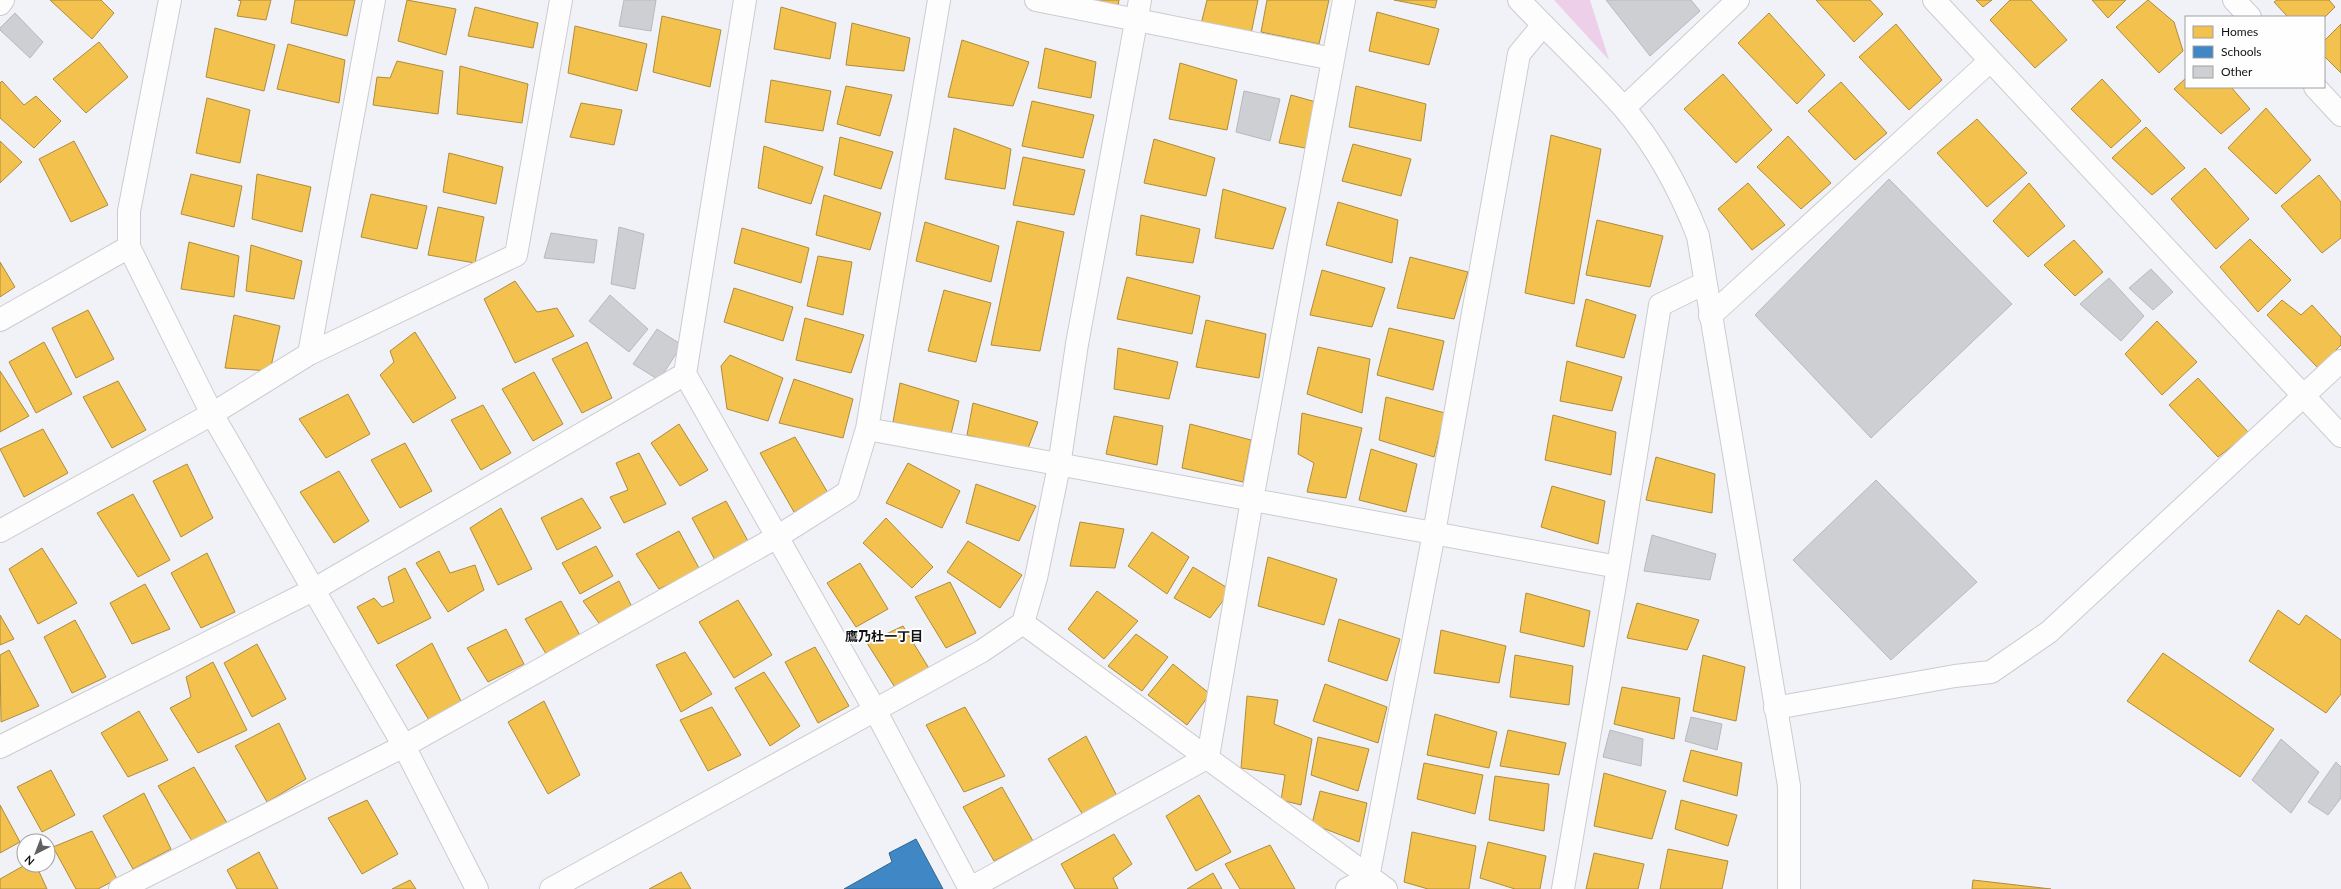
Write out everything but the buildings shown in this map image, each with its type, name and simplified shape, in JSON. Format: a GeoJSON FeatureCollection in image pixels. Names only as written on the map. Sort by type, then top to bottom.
{"type":"FeatureCollection","features":[{"type":"Feature","properties":{"kind":"street"},"geometry":{"type":"LineString","coordinates":[[0,4],[3,0]]}},
{"type":"Feature","properties":{"kind":"street"},"geometry":{"type":"LineString","coordinates":[[170,0],[129,211],[129,247],[212,414],[404,746],[477,889]]}},
{"type":"Feature","properties":{"kind":"street"},"geometry":{"type":"LineString","coordinates":[[309,354],[374,0]]}},
{"type":"Feature","properties":{"kind":"street"},"geometry":{"type":"LineString","coordinates":[[0,531],[212,414],[309,354],[516,255],[561,0]]}},
{"type":"Feature","properties":{"kind":"street"},"geometry":{"type":"LineString","coordinates":[[745,0],[685,374],[875,710],[970,889],[1208,758]]}},
{"type":"Feature","properties":{"kind":"street"},"geometry":{"type":"LineString","coordinates":[[120,889],[404,746],[777,537],[848,492],[867,429],[939,0]]}},
{"type":"Feature","properties":{"kind":"street"},"geometry":{"type":"LineString","coordinates":[[1036,0],[1139,10],[1333,59]]}},
{"type":"Feature","properties":{"kind":"street"},"geometry":{"type":"LineString","coordinates":[[1208,758],[1252,500],[1344,0]]}},
{"type":"Feature","properties":{"kind":"street"},"geometry":{"type":"LineString","coordinates":[[1518,0],[1624,108],[1659,157],[1687,208],[1698,236],[1704,282],[1789,786],[1789,889]]}},
{"type":"Feature","properties":{"kind":"street"},"geometry":{"type":"LineString","coordinates":[[1624,108],[1738,0]]}},
{"type":"Feature","properties":{"kind":"street"},"geometry":{"type":"LineString","coordinates":[[1934,0],[1990,62],[2341,436]]}},
{"type":"Feature","properties":{"kind":"street"},"geometry":{"type":"LineString","coordinates":[[2234,0],[2249,16]]}},
{"type":"Feature","properties":{"kind":"street"},"geometry":{"type":"LineString","coordinates":[[551,889],[982,650],[1022,623],[1036,578],[1059,466],[1077,344],[1139,10]]}},
{"type":"Feature","properties":{"kind":"street"},"geometry":{"type":"LineString","coordinates":[[1377,883],[1434,533],[1518,54],[1543,25]]}},
{"type":"Feature","properties":{"kind":"street"},"geometry":{"type":"LineString","coordinates":[[1710,316],[1990,62]]}},
{"type":"Feature","properties":{"kind":"street"},"geometry":{"type":"LineString","coordinates":[[2316,88],[2341,116]]}},
{"type":"Feature","properties":{"kind":"street"},"geometry":{"type":"LineString","coordinates":[[0,320],[129,247]]}},
{"type":"Feature","properties":{"kind":"street"},"geometry":{"type":"LineString","coordinates":[[1562,889],[1618,567],[1660,305],[1704,282]]}},
{"type":"Feature","properties":{"kind":"street"},"geometry":{"type":"LineString","coordinates":[[1775,708],[1955,676],[1991,672],[2049,632],[2341,361]]}},
{"type":"Feature","properties":{"kind":"street"},"geometry":{"type":"LineString","coordinates":[[0,747],[313,590],[685,374]]}},
{"type":"Feature","properties":{"kind":"street"},"geometry":{"type":"LineString","coordinates":[[867,429],[1059,466],[1618,567]]}},
{"type":"Feature","properties":{"kind":"street"},"geometry":{"type":"LineString","coordinates":[[1022,623],[1377,883]]}},
{"type":"Feature","properties":{"kind":"street"},"geometry":{"type":"LineString","coordinates":[[1347,889],[1377,883]]}},
{"type":"Feature","properties":{"kind":"shaded area"},"geometry":{"type":"Polygon","coordinates":[[[1554,0],[1590,0],[1609,60],[1554,0]]]}},
{"type":"Feature","properties":{"kind":"district","name":"鷹乃杜一丁目"},"geometry":{"type":"Point","coordinates":[884,636]}}]}
